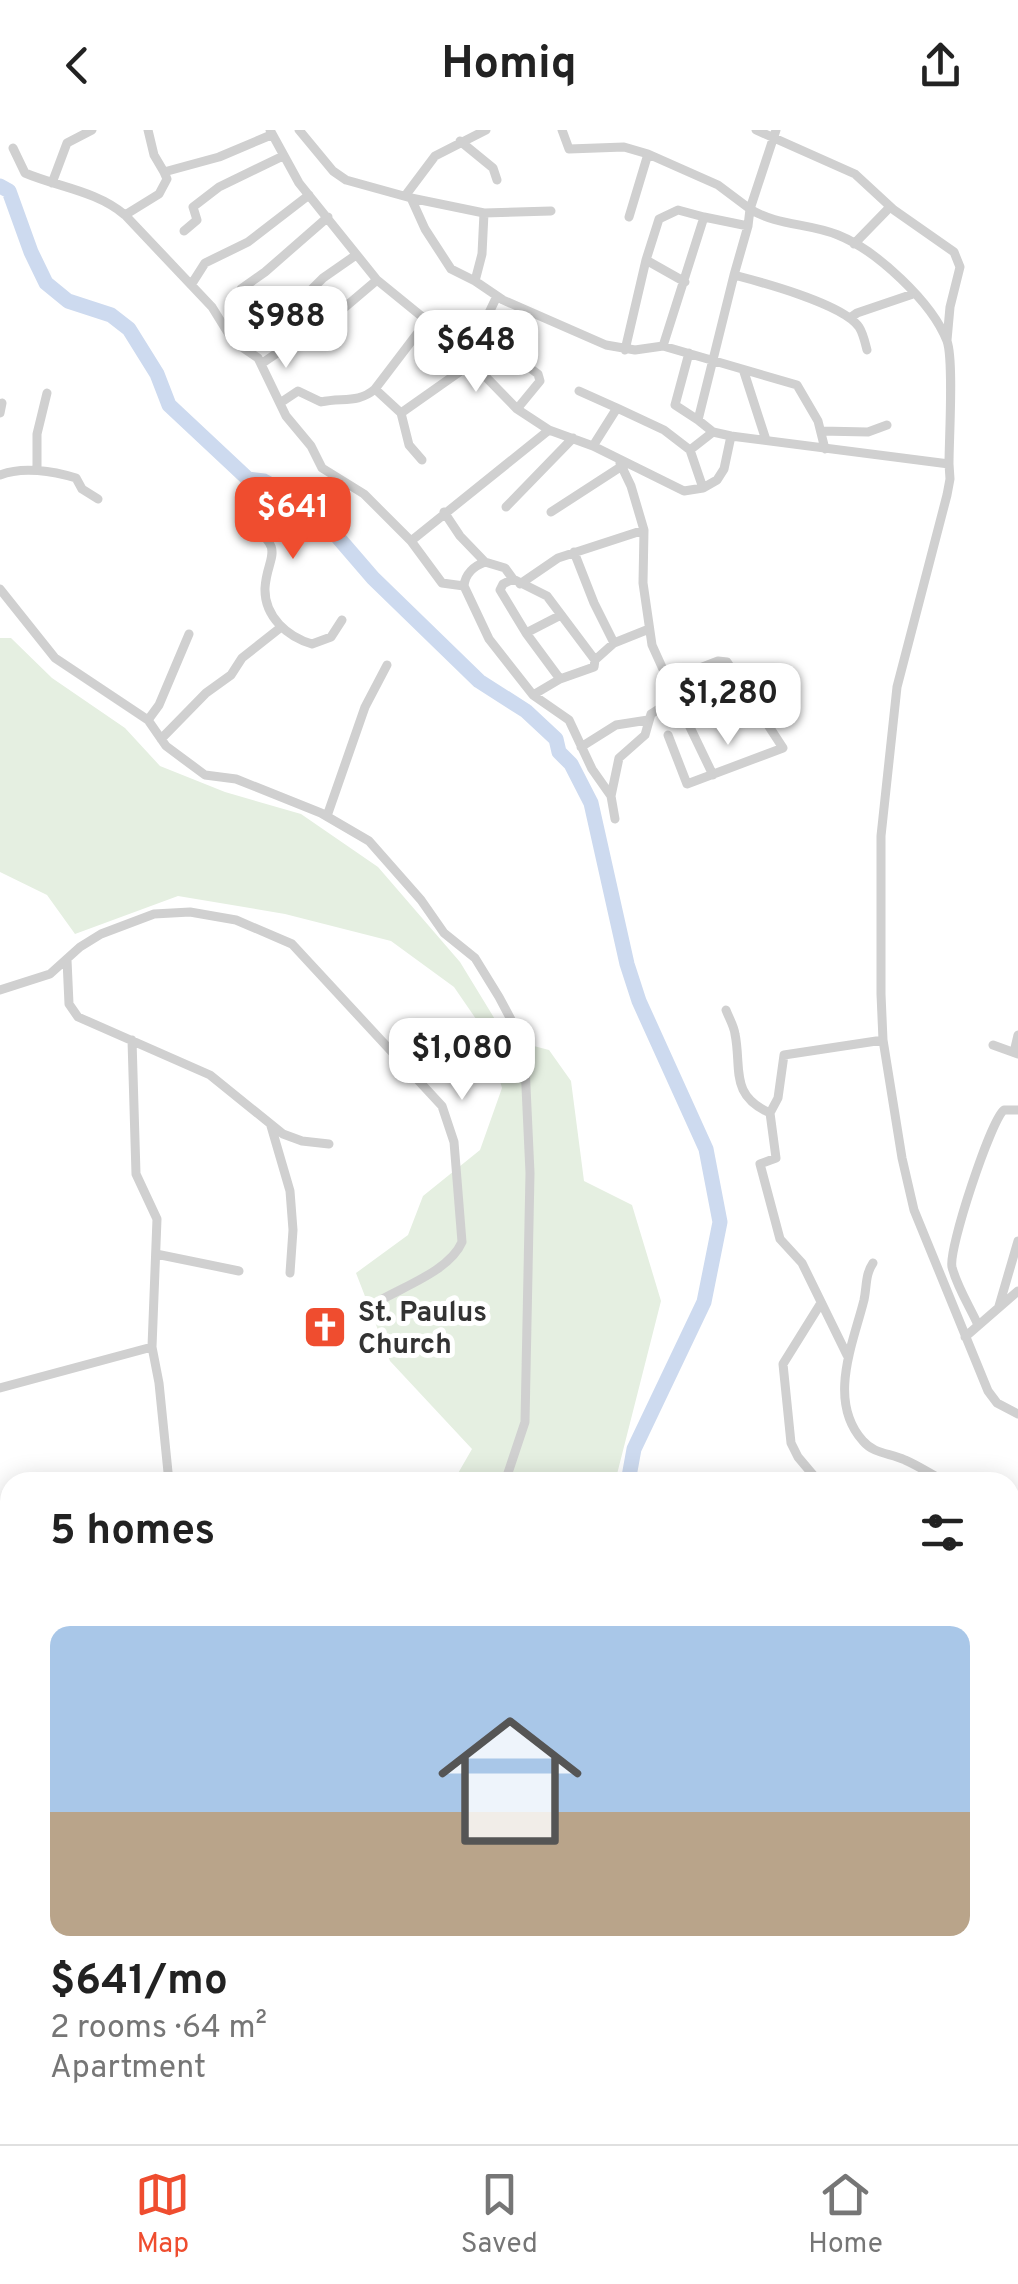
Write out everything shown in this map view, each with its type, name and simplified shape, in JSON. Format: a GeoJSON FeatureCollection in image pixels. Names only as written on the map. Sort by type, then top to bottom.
{"type":"FeatureCollection","features":[{"type":"Feature","properties":{"kind":"street"},"geometry":{"type":"LineString","coordinates":[[52,183],[67,143],[92,130]]}},
{"type":"Feature","properties":{"kind":"street"},"geometry":{"type":"LineString","coordinates":[[125,215],[159,194],[167,179],[154,155],[148,130]]}},
{"type":"Feature","properties":{"kind":"street"},"geometry":{"type":"LineString","coordinates":[[299,130],[346,180],[484,213],[552,211]]}},
{"type":"Feature","properties":{"kind":"street"},"geometry":{"type":"LineString","coordinates":[[408,197],[435,156],[465,136],[486,130]]}},
{"type":"Feature","properties":{"kind":"street"},"geometry":{"type":"LineString","coordinates":[[562,130],[568,149],[624,147],[648,154],[718,185],[750,209],[800,227],[836,234],[902,280],[946,340]]}},
{"type":"Feature","properties":{"kind":"street"},"geometry":{"type":"LineString","coordinates":[[756,130],[775,133],[855,174],[890,207],[939,240],[958,258],[960,267],[946,340],[950,479],[895,705],[881,836],[883,1040],[914,1210],[988,1391],[997,1402],[1018,1414]]}},
{"type":"Feature","properties":{"kind":"street"},"geometry":{"type":"LineString","coordinates":[[164,172],[219,157],[270,132],[309,195],[377,280],[472,363],[517,409],[548,430],[593,446],[684,492],[717,480],[724,469],[731,436]]}},
{"type":"Feature","properties":{"kind":"street"},"geometry":{"type":"LineString","coordinates":[[698,420],[750,209],[775,133]]}},
{"type":"Feature","properties":{"kind":"street"},"geometry":{"type":"LineString","coordinates":[[465,136],[492,168],[497,180]]}},
{"type":"Feature","properties":{"kind":"street"},"geometry":{"type":"LineString","coordinates":[[13,148],[24,173],[90,195],[114,205],[125,215],[212,307],[233,340],[261,364],[280,403],[322,468],[364,494],[410,541],[442,582],[464,586]]}},
{"type":"Feature","properties":{"kind":"street"},"geometry":{"type":"LineString","coordinates":[[629,216],[648,154]]}},
{"type":"Feature","properties":{"kind":"street"},"geometry":{"type":"LineString","coordinates":[[184,231],[197,220],[193,207],[219,188],[283,156]]}},
{"type":"Feature","properties":{"kind":"street"},"geometry":{"type":"LineString","coordinates":[[191,285],[205,263],[248,242],[309,195]]}},
{"type":"Feature","properties":{"kind":"street"},"geometry":{"type":"LineString","coordinates":[[408,197],[450,270],[583,336],[625,350],[662,346],[797,385],[809,401],[825,449]]}},
{"type":"Feature","properties":{"kind":"street"},"geometry":{"type":"LineString","coordinates":[[854,244],[890,207]]}},
{"type":"Feature","properties":{"kind":"street"},"geometry":{"type":"LineString","coordinates":[[625,350],[646,260],[664,215],[678,210],[748,226]]}},
{"type":"Feature","properties":{"kind":"street"},"geometry":{"type":"LineString","coordinates":[[475,281],[482,254],[484,213]]}},
{"type":"Feature","properties":{"kind":"street"},"geometry":{"type":"LineString","coordinates":[[662,346],[704,217]]}},
{"type":"Feature","properties":{"kind":"street"},"geometry":{"type":"LineString","coordinates":[[240,289],[328,218]]}},
{"type":"Feature","properties":{"kind":"street"},"geometry":{"type":"LineString","coordinates":[[261,364],[282,350],[278,332],[293,321],[294,307],[323,278],[356,255]]}},
{"type":"Feature","properties":{"kind":"street"},"geometry":{"type":"LineString","coordinates":[[646,260],[684,282]]}},
{"type":"Feature","properties":{"kind":"street"},"geometry":{"type":"LineString","coordinates":[[734,275],[791,292],[850,318],[860,328],[868,350]]}},
{"type":"Feature","properties":{"kind":"street"},"geometry":{"type":"LineString","coordinates":[[331,319],[377,280]]}},
{"type":"Feature","properties":{"kind":"street"},"geometry":{"type":"LineString","coordinates":[[850,318],[914,294]]}},
{"type":"Feature","properties":{"kind":"street"},"geometry":{"type":"LineString","coordinates":[[497,296],[487,317],[516,350],[518,360],[538,374],[540,381],[517,409]]}},
{"type":"Feature","properties":{"kind":"street"},"geometry":{"type":"LineString","coordinates":[[280,403],[298,392],[321,402],[333,398],[361,400],[376,390],[426,322]]}},
{"type":"Feature","properties":{"kind":"street"},"geometry":{"type":"LineString","coordinates":[[689,353],[675,405],[713,432],[949,464]]}},
{"type":"Feature","properties":{"kind":"street"},"geometry":{"type":"LineString","coordinates":[[401,413],[472,363]]}},
{"type":"Feature","properties":{"kind":"street"},"geometry":{"type":"LineString","coordinates":[[744,372],[766,440]]}},
{"type":"Feature","properties":{"kind":"street"},"geometry":{"type":"LineString","coordinates":[[376,390],[401,413],[409,445],[422,460]]}},
{"type":"Feature","properties":{"kind":"street"},"geometry":{"type":"LineString","coordinates":[[579,391],[664,430],[690,450],[703,488]]}},
{"type":"Feature","properties":{"kind":"street"},"geometry":{"type":"LineString","coordinates":[[37,470],[37,434],[48,393]]}},
{"type":"Feature","properties":{"kind":"street"},"geometry":{"type":"LineString","coordinates":[[593,446],[617,408]]}},
{"type":"Feature","properties":{"kind":"street"},"geometry":{"type":"LineString","coordinates":[[820,430],[868,432],[887,425]]}},
{"type":"Feature","properties":{"kind":"street"},"geometry":{"type":"LineString","coordinates":[[410,541],[548,430]]}},
{"type":"Feature","properties":{"kind":"street"},"geometry":{"type":"LineString","coordinates":[[690,450],[713,432]]}},
{"type":"Feature","properties":{"kind":"street"},"geometry":{"type":"LineString","coordinates":[[506,507],[572,438]]}},
{"type":"Feature","properties":{"kind":"street"},"geometry":{"type":"LineString","coordinates":[[550,512],[620,463]]}},
{"type":"Feature","properties":{"kind":"street"},"geometry":{"type":"LineString","coordinates":[[620,463],[644,530],[643,583],[652,644],[713,775]]}},
{"type":"Feature","properties":{"kind":"street"},"geometry":{"type":"LineString","coordinates":[[0,475],[12,470],[37,470],[76,478],[82,489],[98,499]]}},
{"type":"Feature","properties":{"kind":"street"},"geometry":{"type":"LineString","coordinates":[[444,512],[485,562],[505,568],[517,581],[546,596],[595,660]]}},
{"type":"Feature","properties":{"kind":"street"},"geometry":{"type":"LineString","coordinates":[[252,526],[268,538],[272,547],[266,595],[280,628],[291,637],[312,644],[331,637],[342,620]]}},
{"type":"Feature","properties":{"kind":"street"},"geometry":{"type":"LineString","coordinates":[[560,679],[500,590],[503,584],[517,581],[558,558],[644,530]]}},
{"type":"Feature","properties":{"kind":"street"},"geometry":{"type":"LineString","coordinates":[[574,552],[614,643]]}},
{"type":"Feature","properties":{"kind":"street"},"geometry":{"type":"LineString","coordinates":[[485,562],[471,570],[464,586],[479,623],[533,695],[566,715],[580,747],[611,796]]}},
{"type":"Feature","properties":{"kind":"street"},"geometry":{"type":"LineString","coordinates":[[0,589],[55,658],[148,720],[166,746],[206,775],[236,779],[327,816],[369,841],[421,900],[444,933],[475,958],[524,1044],[530,1173],[526,1412],[509,1472]]}},
{"type":"Feature","properties":{"kind":"street"},"geometry":{"type":"LineString","coordinates":[[526,633],[559,616]]}},
{"type":"Feature","properties":{"kind":"street"},"geometry":{"type":"LineString","coordinates":[[161,739],[231,675],[242,658],[280,628]]}},
{"type":"Feature","properties":{"kind":"street"},"geometry":{"type":"LineString","coordinates":[[533,695],[560,679],[594,667],[595,660],[614,643],[649,629]]}},
{"type":"Feature","properties":{"kind":"street"},"geometry":{"type":"LineString","coordinates":[[148,720],[159,706],[189,634]]}},
{"type":"Feature","properties":{"kind":"street"},"geometry":{"type":"LineString","coordinates":[[668,736],[685,782],[690,784],[780,752],[783,745],[728,662],[718,661],[669,680]]}},
{"type":"Feature","properties":{"kind":"street"},"geometry":{"type":"LineString","coordinates":[[327,816],[365,707],[388,666]]}},
{"type":"Feature","properties":{"kind":"street"},"geometry":{"type":"LineString","coordinates":[[615,819],[611,796],[619,758],[640,741],[657,708],[676,698]]}},
{"type":"Feature","properties":{"kind":"street"},"geometry":{"type":"LineString","coordinates":[[580,747],[616,724],[648,720]]}},
{"type":"Feature","properties":{"kind":"street"},"geometry":{"type":"LineString","coordinates":[[0,990],[50,974],[80,947],[102,934],[154,914],[190,912],[236,920],[292,944],[446,1112],[454,1142],[462,1242],[448,1261],[379,1301]]}},
{"type":"Feature","properties":{"kind":"street"},"geometry":{"type":"LineString","coordinates":[[67,960],[72,1012],[210,1075],[272,1126],[302,1141],[330,1144]]}},
{"type":"Feature","properties":{"kind":"street"},"geometry":{"type":"LineString","coordinates":[[726,1010],[735,1034],[738,1080],[758,1108],[770,1113]]}},
{"type":"Feature","properties":{"kind":"street"},"geometry":{"type":"LineString","coordinates":[[993,1046],[1016,1053],[1018,1035]]}},
{"type":"Feature","properties":{"kind":"street"},"geometry":{"type":"LineString","coordinates":[[132,1040],[136,1174],[157,1218],[152,1348],[168,1472]]}},
{"type":"Feature","properties":{"kind":"street"},"geometry":{"type":"LineString","coordinates":[[847,1355],[802,1262],[780,1239],[760,1163],[776,1158],[770,1113],[778,1098],[784,1055],[883,1040]]}},
{"type":"Feature","properties":{"kind":"street"},"geometry":{"type":"LineString","coordinates":[[978,1326],[951,1264],[953,1248],[968,1191],[977,1178],[994,1120],[1004,1110],[1018,1110]]}},
{"type":"Feature","properties":{"kind":"street"},"geometry":{"type":"LineString","coordinates":[[272,1126],[290,1191],[290,1273]]}},
{"type":"Feature","properties":{"kind":"street"},"geometry":{"type":"LineString","coordinates":[[999,1307],[1018,1241]]}},
{"type":"Feature","properties":{"kind":"street"},"geometry":{"type":"LineString","coordinates":[[156,1254],[238,1272]]}},
{"type":"Feature","properties":{"kind":"street"},"geometry":{"type":"LineString","coordinates":[[873,1263],[866,1273],[865,1296],[847,1355],[849,1418],[864,1444],[928,1472]]}},
{"type":"Feature","properties":{"kind":"street"},"geometry":{"type":"LineString","coordinates":[[965,1336],[1018,1290]]}},
{"type":"Feature","properties":{"kind":"street"},"geometry":{"type":"LineString","coordinates":[[811,1472],[791,1443],[783,1364],[821,1302]]}},
{"type":"Feature","properties":{"kind":"street"},"geometry":{"type":"LineString","coordinates":[[0,1388],[152,1348]]}},
{"type":"Feature","properties":{"kind":"green space"},"geometry":{"type":"Polygon","coordinates":[[[0,638],[11,638],[52,678],[125,728],[160,766],[225,792],[301,814],[378,867],[460,962],[507,1039],[549,1050],[571,1081],[584,1181],[632,1205],[661,1301],[618,1472],[459,1472],[472,1449],[390,1361],[356,1273],[408,1235],[423,1196],[480,1150],[502,1088],[487,1035],[454,987],[391,941],[285,914],[178,896],[75,934],[47,895],[0,872],[0,638]]]}},
{"type":"Feature","properties":{"kind":"waterway"},"geometry":{"type":"LineString","coordinates":[[0,186],[9,191],[46,283],[68,301],[111,315],[129,329],[157,374],[169,405],[248,479],[264,481],[311,506],[373,578],[479,681],[526,711],[556,739],[559,752],[571,764],[591,803],[627,964],[639,1001],[706,1149],[720,1222],[704,1302],[634,1449],[630,1472]]}},
{"type":"Feature","properties":{"kind":"place","name":"St. Paulus Church"},"geometry":{"type":"Point","coordinates":[325,1327]}}]}
